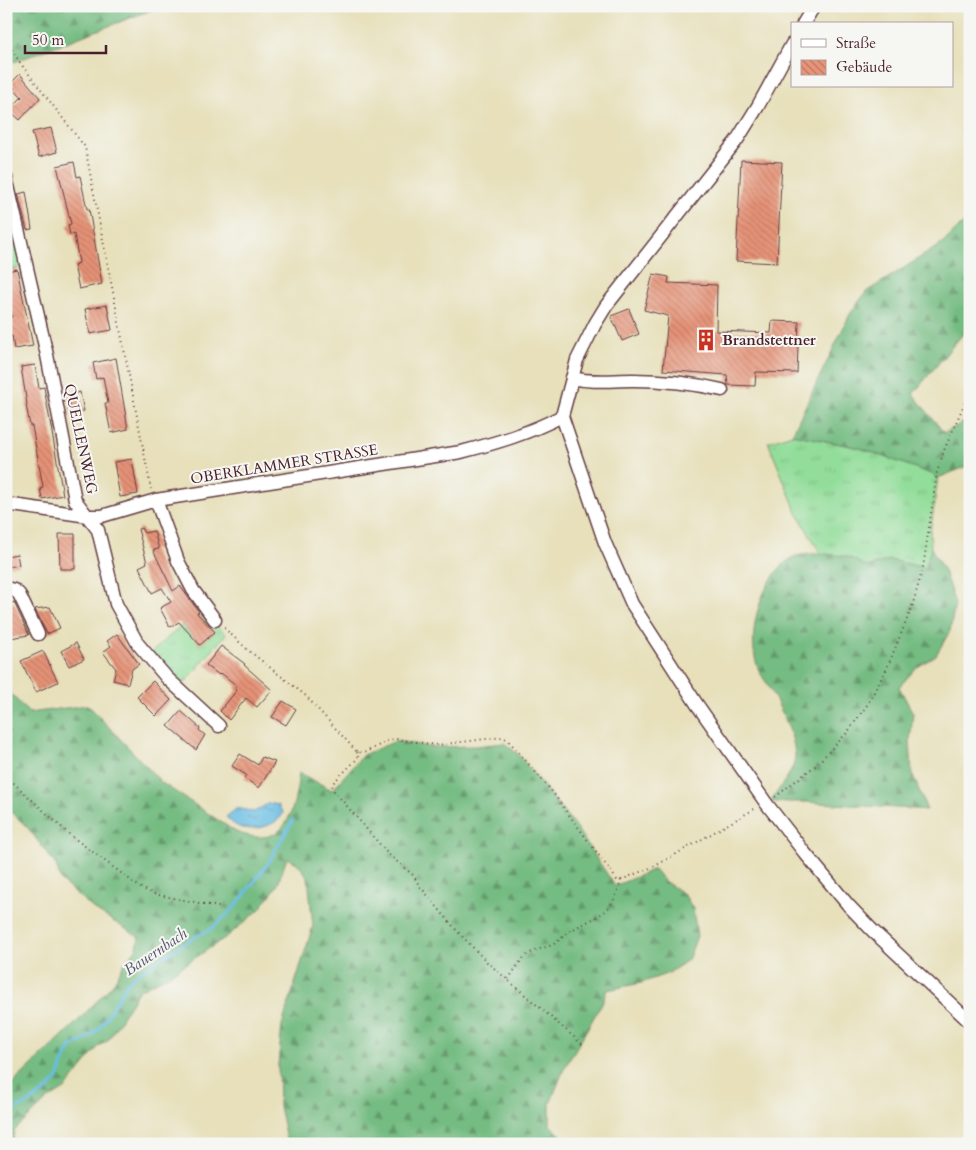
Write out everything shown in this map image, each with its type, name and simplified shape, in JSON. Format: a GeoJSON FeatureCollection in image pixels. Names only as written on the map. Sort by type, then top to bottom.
{"type":"FeatureCollection","features":[{"type":"Feature","properties":{"kind":"street"},"geometry":{"type":"LineString","coordinates":[[804,22],[814,6]]}},
{"type":"Feature","properties":{"kind":"street"},"geometry":{"type":"LineString","coordinates":[[791,46],[758,106],[736,140],[606,306],[586,342],[572,378],[562,416],[605,543],[632,604],[696,703],[804,852],[855,912],[970,1022]]}},
{"type":"Feature","properties":{"kind":"street","name":"QUELLENWEG"},"geometry":{"type":"LineString","coordinates":[[6,177],[47,355],[75,500],[98,530],[116,604],[134,637],[167,678],[219,726]]}},
{"type":"Feature","properties":{"kind":"street"},"geometry":{"type":"LineString","coordinates":[[572,378],[586,381],[670,381],[699,384],[722,390]]}},
{"type":"Feature","properties":{"kind":"street","name":"OBERKLAMMER STRASSE"},"geometry":{"type":"LineString","coordinates":[[6,504],[88,516],[102,516],[156,500],[461,452],[524,433],[562,416]]}},
{"type":"Feature","properties":{"kind":"street"},"geometry":{"type":"LineString","coordinates":[[156,500],[178,561],[193,590],[215,620]]}},
{"type":"Feature","properties":{"kind":"street"},"geometry":{"type":"LineString","coordinates":[[6,588],[14,590],[19,594],[38,634]]}},
{"type":"Feature","properties":{"kind":"path"},"geometry":{"type":"LineString","coordinates":[[6,41],[21,64],[85,147],[149,483],[156,500]]}},
{"type":"Feature","properties":{"kind":"path"},"geometry":{"type":"LineString","coordinates":[[357,752],[364,753],[389,740],[396,739],[437,745],[503,737],[514,746],[550,789],[578,825],[612,876],[617,880],[658,865],[766,802],[788,788],[835,747],[857,721],[887,668],[912,607],[923,568],[937,472],[945,448],[970,391]]}},
{"type":"Feature","properties":{"kind":"path"},"geometry":{"type":"LineString","coordinates":[[215,620],[248,650],[306,696],[357,752],[359,755],[357,759],[332,785],[334,791],[388,854],[413,875],[419,886],[458,932],[487,962],[582,1044]]}},
{"type":"Feature","properties":{"kind":"path"},"geometry":{"type":"LineString","coordinates":[[6,776],[70,835],[141,888],[154,894],[219,907]]}},
{"type":"Feature","properties":{"kind":"path"},"geometry":{"type":"LineString","coordinates":[[508,980],[526,956],[554,944],[562,936],[585,922],[598,918],[608,909],[618,894],[621,880]]}},
{"type":"Feature","properties":{"kind":"green space"},"geometry":{"type":"Polygon","coordinates":[[[6,6],[159,7],[14,62],[6,53],[6,6]]]}},
{"type":"Feature","properties":{"kind":"green space"},"geometry":{"type":"Polygon","coordinates":[[[970,213],[970,328],[967,329],[913,394],[944,433],[970,419],[970,465],[938,478],[932,474],[860,448],[792,434],[850,314],[866,292],[943,243],[965,221],[970,213]]]}},
{"type":"Feature","properties":{"kind":"green space"},"geometry":{"type":"Polygon","coordinates":[[[16,235],[23,267],[6,271],[6,238],[16,235]]]}},
{"type":"Feature","properties":{"kind":"green space"},"geometry":{"type":"Polygon","coordinates":[[[792,434],[860,448],[932,474],[938,478],[930,534],[931,548],[926,568],[890,560],[867,567],[847,557],[821,554],[797,513],[768,442],[792,434]]]}},
{"type":"Feature","properties":{"kind":"green space"},"geometry":{"type":"Polygon","coordinates":[[[931,548],[944,571],[955,604],[950,631],[936,655],[916,668],[899,687],[913,713],[910,741],[912,773],[927,810],[805,802],[770,802],[789,773],[795,756],[789,728],[759,670],[754,652],[755,621],[759,605],[773,576],[794,557],[812,554],[847,557],[867,567],[890,560],[925,568],[931,548]]]}},
{"type":"Feature","properties":{"kind":"green space"},"geometry":{"type":"Polygon","coordinates":[[[204,614],[226,634],[182,686],[151,653],[193,615],[198,619],[204,614]]]}},
{"type":"Feature","properties":{"kind":"green space"},"geometry":{"type":"Polygon","coordinates":[[[6,689],[29,713],[88,705],[162,783],[236,832],[253,837],[267,836],[277,832],[285,825],[294,802],[299,773],[332,790],[363,755],[396,741],[431,747],[504,743],[518,754],[575,826],[615,886],[654,869],[664,881],[684,894],[693,909],[697,936],[688,960],[669,973],[641,983],[607,990],[602,1003],[563,1071],[550,1104],[550,1125],[570,1144],[287,1144],[279,1106],[278,1065],[282,1025],[313,926],[308,877],[297,863],[287,858],[277,886],[259,910],[229,935],[201,954],[167,976],[139,990],[108,1040],[98,1047],[66,1088],[47,1100],[14,1131],[12,1144],[6,1144],[6,1090],[78,1021],[113,984],[124,964],[137,948],[139,937],[95,910],[61,881],[56,865],[28,828],[6,807],[6,689]]]}},
{"type":"Feature","properties":{"kind":"water"},"geometry":{"type":"Polygon","coordinates":[[[269,803],[278,805],[283,813],[276,821],[264,827],[251,829],[239,827],[226,817],[237,808],[254,812],[269,803]]]}},
{"type":"Feature","properties":{"kind":"building"},"geometry":{"type":"Polygon","coordinates":[[[20,74],[40,98],[20,120],[9,110],[22,97],[10,84],[20,74]]]}},
{"type":"Feature","properties":{"kind":"building"},"geometry":{"type":"Polygon","coordinates":[[[51,128],[57,152],[39,157],[32,132],[51,128]]]}},
{"type":"Feature","properties":{"kind":"building"},"geometry":{"type":"Polygon","coordinates":[[[741,160],[782,162],[777,263],[736,261],[741,160]]]}},
{"type":"Feature","properties":{"kind":"building"},"geometry":{"type":"Polygon","coordinates":[[[74,162],[77,177],[80,176],[87,209],[89,209],[102,284],[79,289],[74,265],[79,263],[74,234],[70,235],[68,225],[71,224],[57,166],[74,162]]]}},
{"type":"Feature","properties":{"kind":"building"},"geometry":{"type":"Polygon","coordinates":[[[26,192],[32,229],[27,230],[18,194],[26,192]]]}},
{"type":"Feature","properties":{"kind":"building"},"geometry":{"type":"Polygon","coordinates":[[[17,269],[33,346],[14,349],[12,336],[8,337],[6,324],[6,318],[12,317],[9,300],[6,301],[6,280],[8,279],[7,271],[17,269]]]}},
{"type":"Feature","properties":{"kind":"building"},"geometry":{"type":"Polygon","coordinates":[[[653,274],[669,277],[668,283],[717,285],[716,331],[771,333],[772,321],[799,322],[797,373],[756,372],[755,386],[728,385],[727,375],[663,370],[668,316],[644,310],[653,274]]]}},
{"type":"Feature","properties":{"kind":"building"},"geometry":{"type":"Polygon","coordinates":[[[107,305],[112,330],[90,334],[85,309],[107,305]]]}},
{"type":"Feature","properties":{"kind":"building"},"geometry":{"type":"Polygon","coordinates":[[[629,309],[639,334],[622,341],[611,316],[629,309]]]}},
{"type":"Feature","properties":{"kind":"building"},"geometry":{"type":"Polygon","coordinates":[[[116,358],[128,429],[111,433],[105,403],[108,403],[103,377],[96,379],[93,363],[116,358]]]}},
{"type":"Feature","properties":{"kind":"building"},"geometry":{"type":"Polygon","coordinates":[[[35,365],[39,388],[44,387],[63,495],[42,499],[40,488],[43,487],[32,426],[30,426],[26,405],[21,367],[35,365]]]}},
{"type":"Feature","properties":{"kind":"building"},"geometry":{"type":"Polygon","coordinates":[[[80,392],[84,411],[71,413],[68,395],[80,392]]]}},
{"type":"Feature","properties":{"kind":"building"},"geometry":{"type":"Polygon","coordinates":[[[132,459],[138,494],[120,497],[114,462],[132,459]]]}},
{"type":"Feature","properties":{"kind":"building"},"geometry":{"type":"Polygon","coordinates":[[[141,528],[144,533],[154,531],[159,549],[153,550],[173,591],[180,586],[199,612],[197,613],[215,632],[200,645],[179,622],[170,627],[160,608],[171,602],[162,588],[152,593],[139,567],[147,563],[138,529],[141,528]]]}},
{"type":"Feature","properties":{"kind":"building"},"geometry":{"type":"Polygon","coordinates":[[[59,534],[75,534],[75,569],[60,569],[59,534]]]}},
{"type":"Feature","properties":{"kind":"building"},"geometry":{"type":"Polygon","coordinates":[[[17,554],[19,565],[9,567],[7,556],[17,554]]]}},
{"type":"Feature","properties":{"kind":"building"},"geometry":{"type":"Polygon","coordinates":[[[14,602],[29,635],[10,638],[6,630],[6,606],[14,602]]]}},
{"type":"Feature","properties":{"kind":"building"},"geometry":{"type":"Polygon","coordinates":[[[50,607],[60,628],[47,634],[35,609],[50,607]]]}},
{"type":"Feature","properties":{"kind":"building"},"geometry":{"type":"Polygon","coordinates":[[[117,634],[139,664],[132,669],[128,684],[113,680],[116,669],[103,652],[111,646],[107,641],[117,634]]]}},
{"type":"Feature","properties":{"kind":"building"},"geometry":{"type":"Polygon","coordinates":[[[76,643],[84,659],[69,666],[61,651],[76,643]]]}},
{"type":"Feature","properties":{"kind":"building"},"geometry":{"type":"Polygon","coordinates":[[[221,646],[245,664],[272,690],[257,707],[246,698],[229,720],[220,711],[237,690],[235,688],[237,686],[221,673],[219,675],[206,665],[221,646]]]}},
{"type":"Feature","properties":{"kind":"building"},"geometry":{"type":"Polygon","coordinates":[[[43,651],[58,682],[36,692],[21,661],[43,651]]]}},
{"type":"Feature","properties":{"kind":"building"},"geometry":{"type":"Polygon","coordinates":[[[153,681],[171,700],[156,716],[137,697],[153,681]]]}},
{"type":"Feature","properties":{"kind":"building"},"geometry":{"type":"Polygon","coordinates":[[[283,701],[296,709],[286,725],[272,717],[283,701]]]}},
{"type":"Feature","properties":{"kind":"building"},"geometry":{"type":"Polygon","coordinates":[[[181,711],[205,735],[196,750],[168,726],[181,711]]]}},
{"type":"Feature","properties":{"kind":"building"},"geometry":{"type":"Polygon","coordinates":[[[240,754],[258,765],[262,757],[275,762],[259,788],[244,778],[246,775],[232,766],[240,754]]]}},
{"type":"Feature","properties":{"kind":"waterway","name":"Bauernbach"},"geometry":{"type":"LineString","coordinates":[[6,1117],[11,1111],[27,1104],[47,1090],[58,1078],[71,1047],[88,1038],[99,1029],[128,982],[140,972],[211,929],[234,908],[267,865],[293,820]]}},
{"type":"Feature","properties":{"kind":"place","name":"Brandstettner"},"geometry":{"type":"Point","coordinates":[706,340]}}]}
